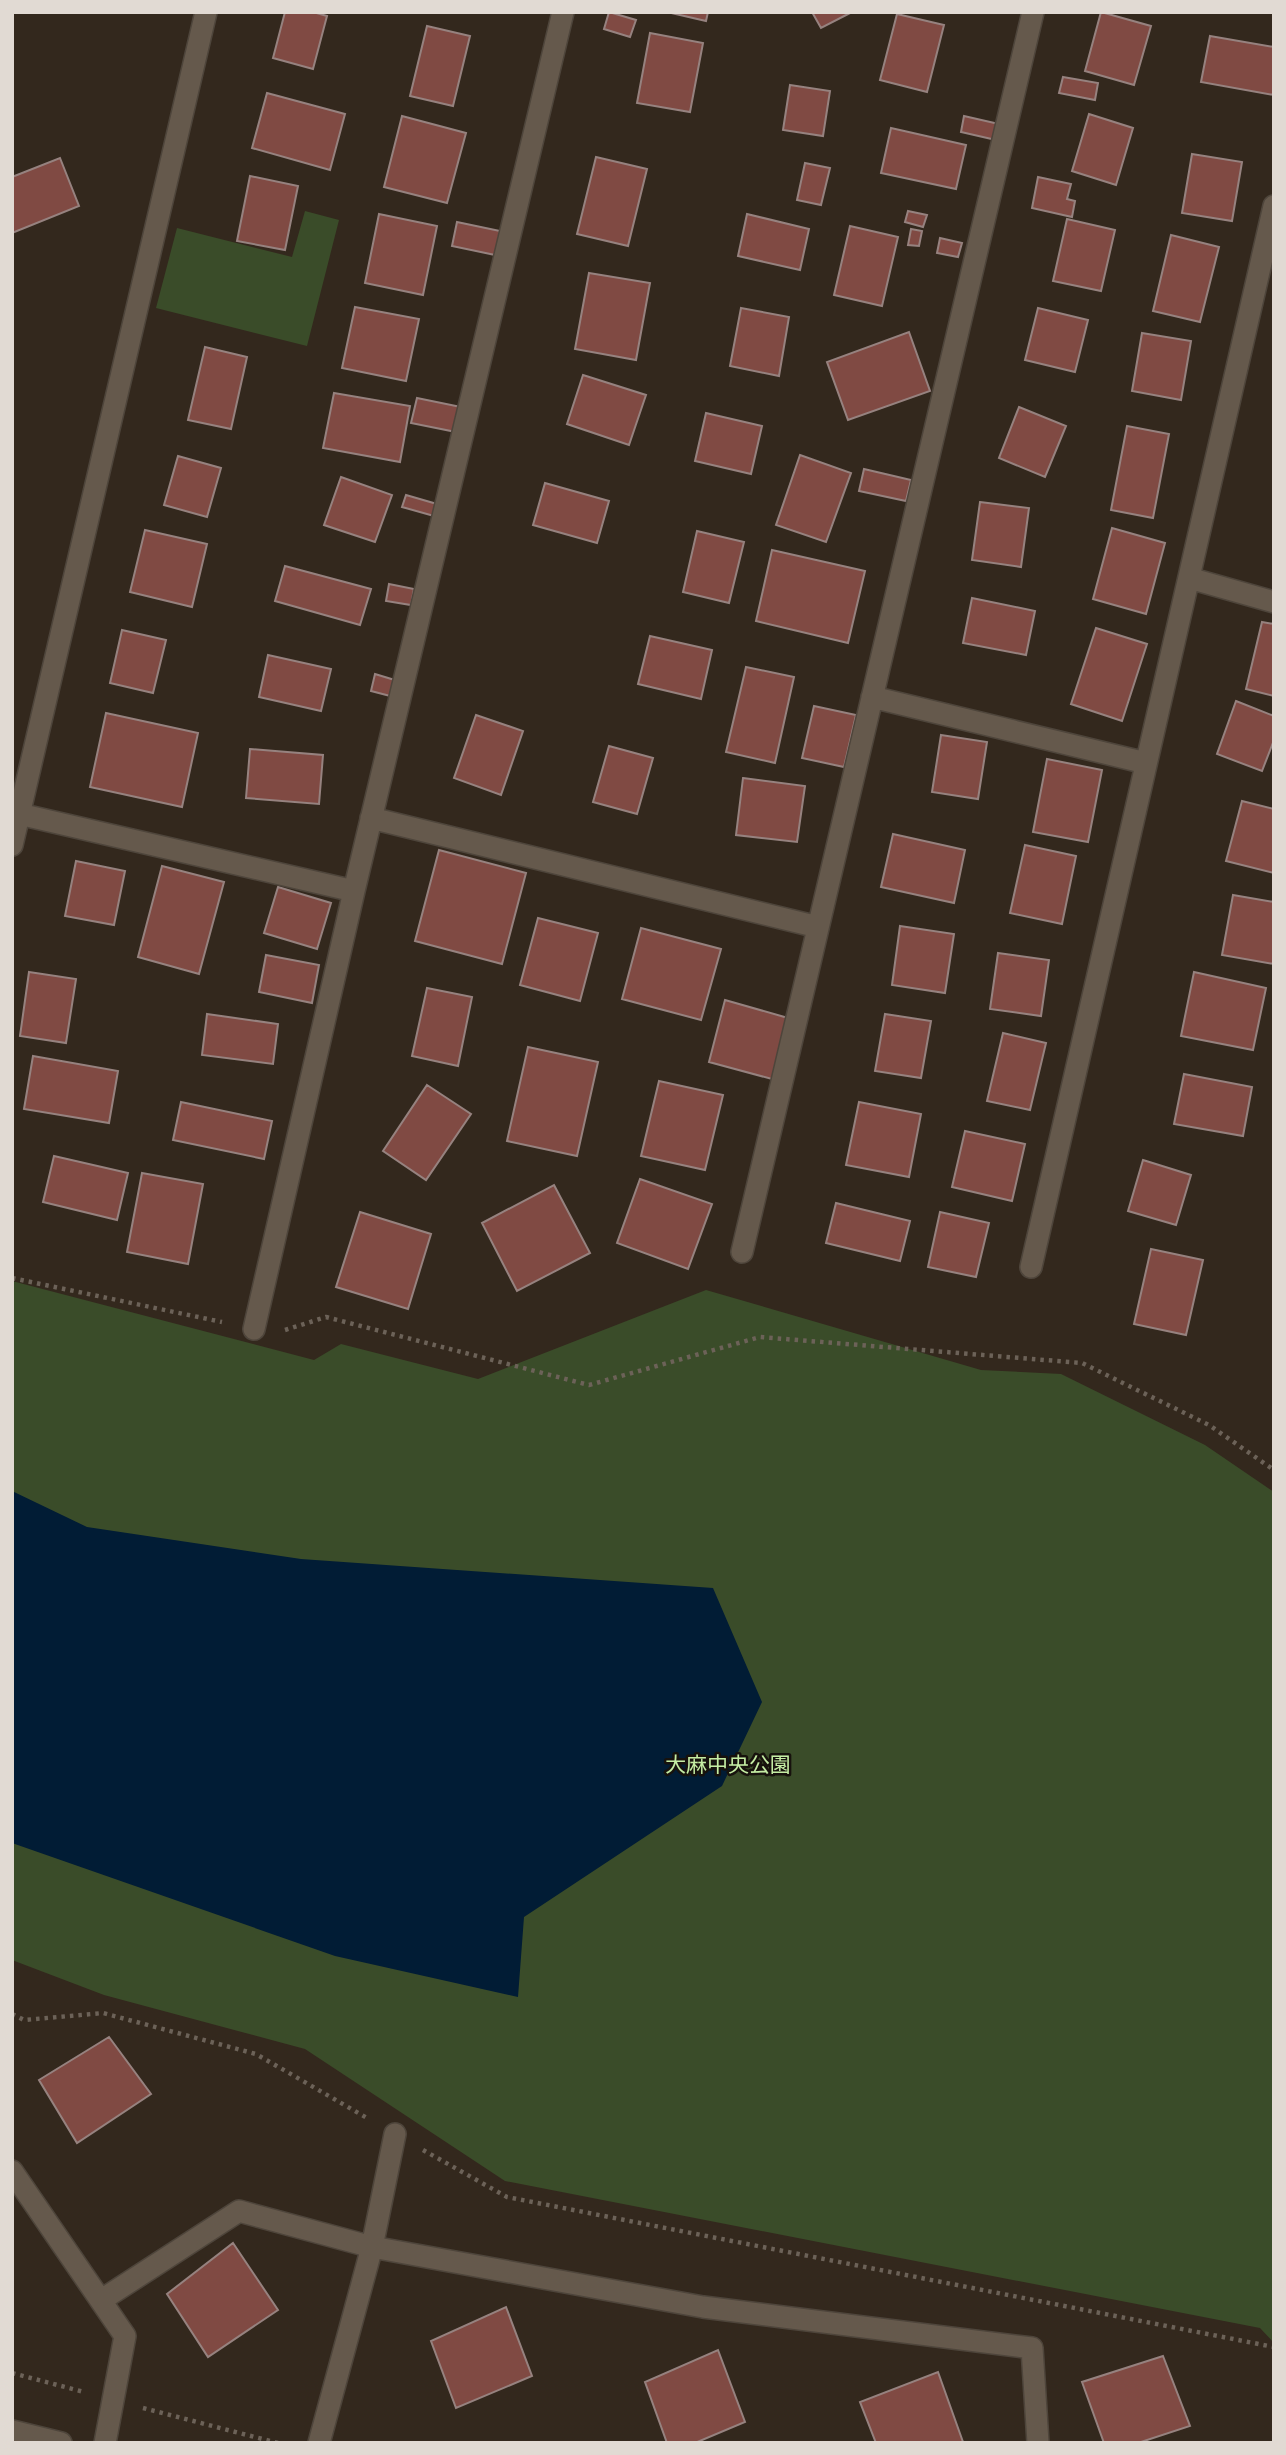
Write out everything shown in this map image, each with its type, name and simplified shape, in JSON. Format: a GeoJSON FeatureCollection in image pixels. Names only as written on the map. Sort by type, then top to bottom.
{"type":"FeatureCollection","features":[{"type":"Feature","properties":{"kind":"street"},"geometry":{"type":"LineString","coordinates":[[12,845],[206,12]]}},
{"type":"Feature","properties":{"kind":"street"},"geometry":{"type":"LineString","coordinates":[[254,1329],[371,818],[563,12]]}},
{"type":"Feature","properties":{"kind":"street"},"geometry":{"type":"LineString","coordinates":[[742,1252],[1033,12]]}},
{"type":"Feature","properties":{"kind":"street"},"geometry":{"type":"LineString","coordinates":[[1031,1267],[1274,206]]}},
{"type":"Feature","properties":{"kind":"street"},"geometry":{"type":"LineString","coordinates":[[1189,578],[1274,601]]}},
{"type":"Feature","properties":{"kind":"street"},"geometry":{"type":"LineString","coordinates":[[873,697],[1146,763]]}},
{"type":"Feature","properties":{"kind":"street"},"geometry":{"type":"LineString","coordinates":[[19,814],[354,891]]}},
{"type":"Feature","properties":{"kind":"street"},"geometry":{"type":"LineString","coordinates":[[371,818],[818,927]]}},
{"type":"Feature","properties":{"kind":"street"},"geometry":{"type":"LineString","coordinates":[[319,2443],[372,2246],[395,2134]]}},
{"type":"Feature","properties":{"kind":"street"},"geometry":{"type":"LineString","coordinates":[[12,2171],[103,2299],[125,2336],[104,2443]]}},
{"type":"Feature","properties":{"kind":"street"},"geometry":{"type":"LineString","coordinates":[[103,2299],[239,2211],[372,2246],[702,2307],[1032,2348],[1038,2443]]}},
{"type":"Feature","properties":{"kind":"street"},"geometry":{"type":"LineString","coordinates":[[12,2431],[61,2443]]}},
{"type":"Feature","properties":{"kind":"path"},"geometry":{"type":"LineString","coordinates":[[12,1278],[275,1333],[326,1317],[589,1385],[760,1337],[1082,1363],[1209,1425],[1274,1470]]}},
{"type":"Feature","properties":{"kind":"path"},"geometry":{"type":"LineString","coordinates":[[12,2014],[24,2020],[103,2013],[256,2054],[507,2197],[1274,2347]]}},
{"type":"Feature","properties":{"kind":"green space"},"geometry":{"type":"Polygon","coordinates":[[[305,211],[339,220],[307,346],[156,308],[177,228],[292,257],[305,211]]]}},
{"type":"Feature","properties":{"kind":"green space","name":"大麻中央公園"},"geometry":{"type":"Polygon","coordinates":[[[12,1281],[314,1360],[341,1344],[478,1379],[706,1290],[981,1370],[1061,1374],[1205,1445],[1274,1492],[1274,2343],[1260,2328],[505,2181],[305,2049],[104,1995],[12,1960],[12,1281]]]}},
{"type":"Feature","properties":{"kind":"water"},"geometry":{"type":"Polygon","coordinates":[[[12,1491],[87,1527],[301,1559],[713,1588],[762,1702],[722,1786],[524,1917],[518,1997],[335,1956],[12,1843],[12,1491]]]}},
{"type":"Feature","properties":{"kind":"building"},"geometry":{"type":"Polygon","coordinates":[[[285,12],[313,12],[327,16],[313,69],[273,58],[285,12]]]}},
{"type":"Feature","properties":{"kind":"building"},"geometry":{"type":"Polygon","coordinates":[[[609,12],[636,20],[630,37],[604,29],[609,12]]]}},
{"type":"Feature","properties":{"kind":"building"},"geometry":{"type":"Polygon","coordinates":[[[667,12],[708,12],[706,21],[667,12]]]}},
{"type":"Feature","properties":{"kind":"building"},"geometry":{"type":"Polygon","coordinates":[[[812,12],[852,12],[821,28],[812,12]]]}},
{"type":"Feature","properties":{"kind":"building"},"geometry":{"type":"Polygon","coordinates":[[[1101,12],[1151,26],[1134,85],[1085,71],[1101,12]]]}},
{"type":"Feature","properties":{"kind":"building"},"geometry":{"type":"Polygon","coordinates":[[[897,14],[944,25],[927,92],[880,80],[897,14]]]}},
{"type":"Feature","properties":{"kind":"building"},"geometry":{"type":"Polygon","coordinates":[[[427,26],[470,36],[453,106],[410,96],[427,26]]]}},
{"type":"Feature","properties":{"kind":"building"},"geometry":{"type":"Polygon","coordinates":[[[650,33],[703,43],[690,112],[637,103],[650,33]]]}},
{"type":"Feature","properties":{"kind":"building"},"geometry":{"type":"Polygon","coordinates":[[[1210,36],[1274,47],[1274,95],[1201,82],[1210,36]]]}},
{"type":"Feature","properties":{"kind":"building"},"geometry":{"type":"Polygon","coordinates":[[[1063,77],[1098,83],[1095,100],[1059,93],[1063,77]]]}},
{"type":"Feature","properties":{"kind":"building"},"geometry":{"type":"Polygon","coordinates":[[[790,85],[830,91],[823,136],[783,130],[790,85]]]}},
{"type":"Feature","properties":{"kind":"building"},"geometry":{"type":"Polygon","coordinates":[[[267,93],[345,114],[330,170],[252,148],[267,93]]]}},
{"type":"Feature","properties":{"kind":"building"},"geometry":{"type":"Polygon","coordinates":[[[1089,114],[1133,128],[1116,185],[1072,171],[1089,114]]]}},
{"type":"Feature","properties":{"kind":"building"},"geometry":{"type":"Polygon","coordinates":[[[402,116],[466,133],[447,203],[384,187],[402,116]]]}},
{"type":"Feature","properties":{"kind":"building"},"geometry":{"type":"Polygon","coordinates":[[[964,116],[999,124],[996,140],[961,132],[964,116]]]}},
{"type":"Feature","properties":{"kind":"building"},"geometry":{"type":"Polygon","coordinates":[[[891,128],[966,145],[956,189],[881,173],[891,128]]]}},
{"type":"Feature","properties":{"kind":"building"},"geometry":{"type":"Polygon","coordinates":[[[1192,154],[1242,162],[1232,221],[1182,213],[1192,154]]]}},
{"type":"Feature","properties":{"kind":"building"},"geometry":{"type":"Polygon","coordinates":[[[596,157],[647,169],[628,246],[577,234],[596,157]]]}},
{"type":"Feature","properties":{"kind":"building"},"geometry":{"type":"Polygon","coordinates":[[[60,158],[79,206],[12,233],[12,177],[60,158]]]}},
{"type":"Feature","properties":{"kind":"building"},"geometry":{"type":"Polygon","coordinates":[[[805,163],[830,168],[821,205],[797,200],[805,163]]]}},
{"type":"Feature","properties":{"kind":"building"},"geometry":{"type":"Polygon","coordinates":[[[250,176],[298,186],[285,250],[237,241],[250,176]]]}},
{"type":"Feature","properties":{"kind":"building"},"geometry":{"type":"Polygon","coordinates":[[[1038,177],[1071,184],[1067,199],[1075,201],[1072,217],[1032,208],[1038,177]]]}},
{"type":"Feature","properties":{"kind":"building"},"geometry":{"type":"Polygon","coordinates":[[[908,211],[927,215],[923,227],[905,222],[908,211]]]}},
{"type":"Feature","properties":{"kind":"building"},"geometry":{"type":"Polygon","coordinates":[[[379,214],[437,226],[423,295],[365,283],[379,214]]]}},
{"type":"Feature","properties":{"kind":"building"},"geometry":{"type":"Polygon","coordinates":[[[747,214],[809,229],[800,270],[738,256],[747,214]]]}},
{"type":"Feature","properties":{"kind":"building"},"geometry":{"type":"Polygon","coordinates":[[[1067,219],[1115,230],[1101,291],[1053,281],[1067,219]]]}},
{"type":"Feature","properties":{"kind":"building"},"geometry":{"type":"Polygon","coordinates":[[[457,222],[500,231],[495,255],[452,246],[457,222]]]}},
{"type":"Feature","properties":{"kind":"building"},"geometry":{"type":"Polygon","coordinates":[[[850,226],[898,237],[882,306],[834,295],[850,226]]]}},
{"type":"Feature","properties":{"kind":"building"},"geometry":{"type":"Polygon","coordinates":[[[911,229],[922,231],[919,246],[908,245],[911,229]]]}},
{"type":"Feature","properties":{"kind":"building"},"geometry":{"type":"Polygon","coordinates":[[[1171,235],[1219,247],[1200,322],[1153,311],[1171,235]]]}},
{"type":"Feature","properties":{"kind":"building"},"geometry":{"type":"Polygon","coordinates":[[[940,238],[962,243],[958,257],[937,253],[940,238]]]}},
{"type":"Feature","properties":{"kind":"building"},"geometry":{"type":"Polygon","coordinates":[[[589,273],[650,283],[636,360],[575,349],[589,273]]]}},
{"type":"Feature","properties":{"kind":"building"},"geometry":{"type":"Polygon","coordinates":[[[355,307],[419,319],[406,381],[342,368],[355,307]]]}},
{"type":"Feature","properties":{"kind":"building"},"geometry":{"type":"Polygon","coordinates":[[[741,308],[789,317],[779,376],[730,366],[741,308]]]}},
{"type":"Feature","properties":{"kind":"building"},"geometry":{"type":"Polygon","coordinates":[[[1038,308],[1088,320],[1075,372],[1025,360],[1038,308]]]}},
{"type":"Feature","properties":{"kind":"building"},"geometry":{"type":"Polygon","coordinates":[[[909,332],[930,391],[848,420],[827,362],[909,332]]]}},
{"type":"Feature","properties":{"kind":"building"},"geometry":{"type":"Polygon","coordinates":[[[1142,333],[1191,341],[1181,400],[1132,391],[1142,333]]]}},
{"type":"Feature","properties":{"kind":"building"},"geometry":{"type":"Polygon","coordinates":[[[205,347],[247,357],[231,429],[188,420],[205,347]]]}},
{"type":"Feature","properties":{"kind":"building"},"geometry":{"type":"Polygon","coordinates":[[[583,375],[646,395],[629,445],[567,424],[583,375]]]}},
{"type":"Feature","properties":{"kind":"building"},"geometry":{"type":"Polygon","coordinates":[[[334,393],[410,406],[400,462],[323,448],[334,393]]]}},
{"type":"Feature","properties":{"kind":"building"},"geometry":{"type":"Polygon","coordinates":[[[417,398],[461,407],[456,432],[411,423],[417,398]]]}},
{"type":"Feature","properties":{"kind":"building"},"geometry":{"type":"Polygon","coordinates":[[[1019,407],[1066,426],[1045,477],[999,458],[1019,407]]]}},
{"type":"Feature","properties":{"kind":"building"},"geometry":{"type":"Polygon","coordinates":[[[706,413],[762,426],[751,474],[695,461],[706,413]]]}},
{"type":"Feature","properties":{"kind":"building"},"geometry":{"type":"Polygon","coordinates":[[[1127,426],[1169,434],[1153,518],[1111,510],[1127,426]]]}},
{"type":"Feature","properties":{"kind":"building"},"geometry":{"type":"Polygon","coordinates":[[[800,455],[851,473],[826,542],[776,525],[800,455]]]}},
{"type":"Feature","properties":{"kind":"building"},"geometry":{"type":"Polygon","coordinates":[[[178,456],[221,468],[207,517],[164,505],[178,456]]]}},
{"type":"Feature","properties":{"kind":"building"},"geometry":{"type":"Polygon","coordinates":[[[864,469],[911,480],[906,501],[859,491],[864,469]]]}},
{"type":"Feature","properties":{"kind":"building"},"geometry":{"type":"Polygon","coordinates":[[[341,477],[392,495],[375,542],[324,525],[341,477]]]}},
{"type":"Feature","properties":{"kind":"building"},"geometry":{"type":"Polygon","coordinates":[[[545,483],[609,501],[597,543],[533,525],[545,483]]]}},
{"type":"Feature","properties":{"kind":"building"},"geometry":{"type":"Polygon","coordinates":[[[406,495],[437,504],[434,516],[402,507],[406,495]]]}},
{"type":"Feature","properties":{"kind":"building"},"geometry":{"type":"Polygon","coordinates":[[[980,502],[1029,508],[1021,567],[972,560],[980,502]]]}},
{"type":"Feature","properties":{"kind":"building"},"geometry":{"type":"Polygon","coordinates":[[[1112,528],[1165,543],[1146,614],[1093,599],[1112,528]]]}},
{"type":"Feature","properties":{"kind":"building"},"geometry":{"type":"Polygon","coordinates":[[[145,530],[207,544],[192,607],[130,592],[145,530]]]}},
{"type":"Feature","properties":{"kind":"building"},"geometry":{"type":"Polygon","coordinates":[[[697,531],[744,542],[729,603],[683,592],[697,531]]]}},
{"type":"Feature","properties":{"kind":"building"},"geometry":{"type":"Polygon","coordinates":[[[772,550],[865,571],[848,643],[756,621],[772,550]]]}},
{"type":"Feature","properties":{"kind":"building"},"geometry":{"type":"Polygon","coordinates":[[[285,566],[371,589],[360,625],[275,601],[285,566]]]}},
{"type":"Feature","properties":{"kind":"building"},"geometry":{"type":"Polygon","coordinates":[[[389,584],[414,589],[411,605],[386,601],[389,584]]]}},
{"type":"Feature","properties":{"kind":"building"},"geometry":{"type":"Polygon","coordinates":[[[972,598],[1035,611],[1026,655],[963,643],[972,598]]]}},
{"type":"Feature","properties":{"kind":"building"},"geometry":{"type":"Polygon","coordinates":[[[1262,622],[1274,624],[1274,696],[1246,689],[1262,622]]]}},
{"type":"Feature","properties":{"kind":"building"},"geometry":{"type":"Polygon","coordinates":[[[1096,628],[1147,644],[1122,721],[1071,704],[1096,628]]]}},
{"type":"Feature","properties":{"kind":"building"},"geometry":{"type":"Polygon","coordinates":[[[122,630],[166,640],[153,693],[110,683],[122,630]]]}},
{"type":"Feature","properties":{"kind":"building"},"geometry":{"type":"Polygon","coordinates":[[[650,636],[712,650],[701,699],[638,684],[650,636]]]}},
{"type":"Feature","properties":{"kind":"building"},"geometry":{"type":"Polygon","coordinates":[[[268,655],[331,669],[321,711],[259,697],[268,655]]]}},
{"type":"Feature","properties":{"kind":"building"},"geometry":{"type":"Polygon","coordinates":[[[746,667],[794,677],[775,763],[726,752],[746,667]]]}},
{"type":"Feature","properties":{"kind":"building"},"geometry":{"type":"Polygon","coordinates":[[[375,674],[398,681],[394,697],[371,691],[375,674]]]}},
{"type":"Feature","properties":{"kind":"building"},"geometry":{"type":"Polygon","coordinates":[[[1236,701],[1274,716],[1274,740],[1262,771],[1217,754],[1236,701]]]}},
{"type":"Feature","properties":{"kind":"building"},"geometry":{"type":"Polygon","coordinates":[[[814,706],[856,715],[844,767],[802,758],[814,706]]]}},
{"type":"Feature","properties":{"kind":"building"},"geometry":{"type":"Polygon","coordinates":[[[106,713],[198,733],[182,807],[90,787],[106,713]]]}},
{"type":"Feature","properties":{"kind":"building"},"geometry":{"type":"Polygon","coordinates":[[[476,715],[523,731],[501,795],[454,778],[476,715]]]}},
{"type":"Feature","properties":{"kind":"building"},"geometry":{"type":"Polygon","coordinates":[[[941,735],[987,742],[978,799],[932,792],[941,735]]]}},
{"type":"Feature","properties":{"kind":"building"},"geometry":{"type":"Polygon","coordinates":[[[609,746],[653,758],[637,814],[593,802],[609,746]]]}},
{"type":"Feature","properties":{"kind":"building"},"geometry":{"type":"Polygon","coordinates":[[[250,749],[323,755],[319,804],[246,798],[250,749]]]}},
{"type":"Feature","properties":{"kind":"building"},"geometry":{"type":"Polygon","coordinates":[[[1047,759],[1102,770],[1088,842],[1033,832],[1047,759]]]}},
{"type":"Feature","properties":{"kind":"building"},"geometry":{"type":"Polygon","coordinates":[[[743,778],[805,786],[797,842],[736,835],[743,778]]]}},
{"type":"Feature","properties":{"kind":"building"},"geometry":{"type":"Polygon","coordinates":[[[1242,801],[1274,809],[1274,873],[1226,861],[1242,801]]]}},
{"type":"Feature","properties":{"kind":"building"},"geometry":{"type":"Polygon","coordinates":[[[893,834],[965,850],[954,903],[881,887],[893,834]]]}},
{"type":"Feature","properties":{"kind":"building"},"geometry":{"type":"Polygon","coordinates":[[[1025,845],[1076,856],[1062,924],[1010,913],[1025,845]]]}},
{"type":"Feature","properties":{"kind":"building"},"geometry":{"type":"Polygon","coordinates":[[[439,850],[526,873],[502,964],[415,941],[439,850]]]}},
{"type":"Feature","properties":{"kind":"building"},"geometry":{"type":"Polygon","coordinates":[[[76,861],[125,871],[114,925],[65,916],[76,861]]]}},
{"type":"Feature","properties":{"kind":"building"},"geometry":{"type":"Polygon","coordinates":[[[162,866],[224,882],[199,974],[138,957],[162,866]]]}},
{"type":"Feature","properties":{"kind":"building"},"geometry":{"type":"Polygon","coordinates":[[[278,887],[331,903],[317,949],[264,933],[278,887]]]}},
{"type":"Feature","properties":{"kind":"building"},"geometry":{"type":"Polygon","coordinates":[[[1233,895],[1274,902],[1274,964],[1222,955],[1233,895]]]}},
{"type":"Feature","properties":{"kind":"building"},"geometry":{"type":"Polygon","coordinates":[[[538,918],[598,933],[580,1001],[520,985],[538,918]]]}},
{"type":"Feature","properties":{"kind":"building"},"geometry":{"type":"Polygon","coordinates":[[[900,926],[954,934],[945,993],[892,985],[900,926]]]}},
{"type":"Feature","properties":{"kind":"building"},"geometry":{"type":"Polygon","coordinates":[[[641,928],[721,949],[701,1020],[622,999],[641,928]]]}},
{"type":"Feature","properties":{"kind":"building"},"geometry":{"type":"Polygon","coordinates":[[[998,953],[1049,960],[1041,1016],[990,1009],[998,953]]]}},
{"type":"Feature","properties":{"kind":"building"},"geometry":{"type":"Polygon","coordinates":[[[266,955],[319,965],[312,1003],[259,992],[266,955]]]}},
{"type":"Feature","properties":{"kind":"building"},"geometry":{"type":"Polygon","coordinates":[[[29,972],[76,979],[66,1043],[20,1036],[29,972]]]}},
{"type":"Feature","properties":{"kind":"building"},"geometry":{"type":"Polygon","coordinates":[[[1194,972],[1266,988],[1253,1050],[1181,1036],[1194,972]]]}},
{"type":"Feature","properties":{"kind":"building"},"geometry":{"type":"Polygon","coordinates":[[[427,988],[472,997],[458,1066],[412,1056],[427,988]]]}},
{"type":"Feature","properties":{"kind":"building"},"geometry":{"type":"Polygon","coordinates":[[[725,1000],[788,1018],[772,1079],[709,1062],[725,1000]]]}},
{"type":"Feature","properties":{"kind":"building"},"geometry":{"type":"Polygon","coordinates":[[[207,1014],[278,1024],[273,1064],[202,1055],[207,1014]]]}},
{"type":"Feature","properties":{"kind":"building"},"geometry":{"type":"Polygon","coordinates":[[[885,1014],[931,1021],[921,1078],[875,1071],[885,1014]]]}},
{"type":"Feature","properties":{"kind":"building"},"geometry":{"type":"Polygon","coordinates":[[[1003,1033],[1046,1043],[1030,1110],[987,1101],[1003,1033]]]}},
{"type":"Feature","properties":{"kind":"building"},"geometry":{"type":"Polygon","coordinates":[[[528,1047],[598,1062],[577,1156],[507,1141],[528,1047]]]}},
{"type":"Feature","properties":{"kind":"building"},"geometry":{"type":"Polygon","coordinates":[[[33,1056],[118,1071],[109,1123],[24,1109],[33,1056]]]}},
{"type":"Feature","properties":{"kind":"building"},"geometry":{"type":"Polygon","coordinates":[[[1184,1074],[1252,1087],[1243,1136],[1174,1124],[1184,1074]]]}},
{"type":"Feature","properties":{"kind":"building"},"geometry":{"type":"Polygon","coordinates":[[[659,1081],[723,1095],[705,1170],[641,1156],[659,1081]]]}},
{"type":"Feature","properties":{"kind":"building"},"geometry":{"type":"Polygon","coordinates":[[[427,1085],[471,1114],[426,1180],[383,1151],[427,1085]]]}},
{"type":"Feature","properties":{"kind":"building"},"geometry":{"type":"Polygon","coordinates":[[[181,1102],[272,1121],[264,1159],[173,1140],[181,1102]]]}},
{"type":"Feature","properties":{"kind":"building"},"geometry":{"type":"Polygon","coordinates":[[[859,1102],[921,1114],[909,1177],[846,1165],[859,1102]]]}},
{"type":"Feature","properties":{"kind":"building"},"geometry":{"type":"Polygon","coordinates":[[[965,1131],[1025,1144],[1012,1201],[952,1187],[965,1131]]]}},
{"type":"Feature","properties":{"kind":"building"},"geometry":{"type":"Polygon","coordinates":[[[54,1156],[128,1173],[117,1220],[43,1202],[54,1156]]]}},
{"type":"Feature","properties":{"kind":"building"},"geometry":{"type":"Polygon","coordinates":[[[1143,1160],[1191,1175],[1176,1225],[1128,1211],[1143,1160]]]}},
{"type":"Feature","properties":{"kind":"building"},"geometry":{"type":"Polygon","coordinates":[[[142,1173],[203,1184],[188,1264],[127,1252],[142,1173]]]}},
{"type":"Feature","properties":{"kind":"building"},"geometry":{"type":"Polygon","coordinates":[[[640,1179],[712,1204],[688,1269],[617,1243],[640,1179]]]}},
{"type":"Feature","properties":{"kind":"building"},"geometry":{"type":"Polygon","coordinates":[[[554,1185],[590,1253],[517,1291],[482,1223],[554,1185]]]}},
{"type":"Feature","properties":{"kind":"building"},"geometry":{"type":"Polygon","coordinates":[[[836,1203],[910,1221],[900,1261],[826,1243],[836,1203]]]}},
{"type":"Feature","properties":{"kind":"building"},"geometry":{"type":"Polygon","coordinates":[[[360,1212],[431,1234],[408,1309],[336,1287],[360,1212]]]}},
{"type":"Feature","properties":{"kind":"building"},"geometry":{"type":"Polygon","coordinates":[[[940,1212],[989,1223],[976,1277],[928,1267],[940,1212]]]}},
{"type":"Feature","properties":{"kind":"building"},"geometry":{"type":"Polygon","coordinates":[[[1151,1249],[1203,1260],[1186,1335],[1134,1324],[1151,1249]]]}},
{"type":"Feature","properties":{"kind":"building"},"geometry":{"type":"Polygon","coordinates":[[[109,2037],[151,2094],[77,2143],[39,2080],[109,2037]]]}},
{"type":"Feature","properties":{"kind":"building"},"geometry":{"type":"Polygon","coordinates":[[[233,2243],[278,2310],[208,2357],[167,2294],[233,2243]]]}},
{"type":"Feature","properties":{"kind":"building"},"geometry":{"type":"Polygon","coordinates":[[[506,2307],[532,2376],[456,2408],[431,2341],[506,2307]]]}},
{"type":"Feature","properties":{"kind":"building"},"geometry":{"type":"Polygon","coordinates":[[[718,2350],[745,2422],[695,2443],[667,2443],[645,2382],[718,2350]]]}},
{"type":"Feature","properties":{"kind":"building"},"geometry":{"type":"Polygon","coordinates":[[[1163,2356],[1190,2426],[1138,2443],[1104,2443],[1082,2382],[1163,2356]]]}},
{"type":"Feature","properties":{"kind":"building"},"geometry":{"type":"Polygon","coordinates":[[[938,2372],[963,2442],[876,2443],[860,2402],[938,2372]]]}}]}
